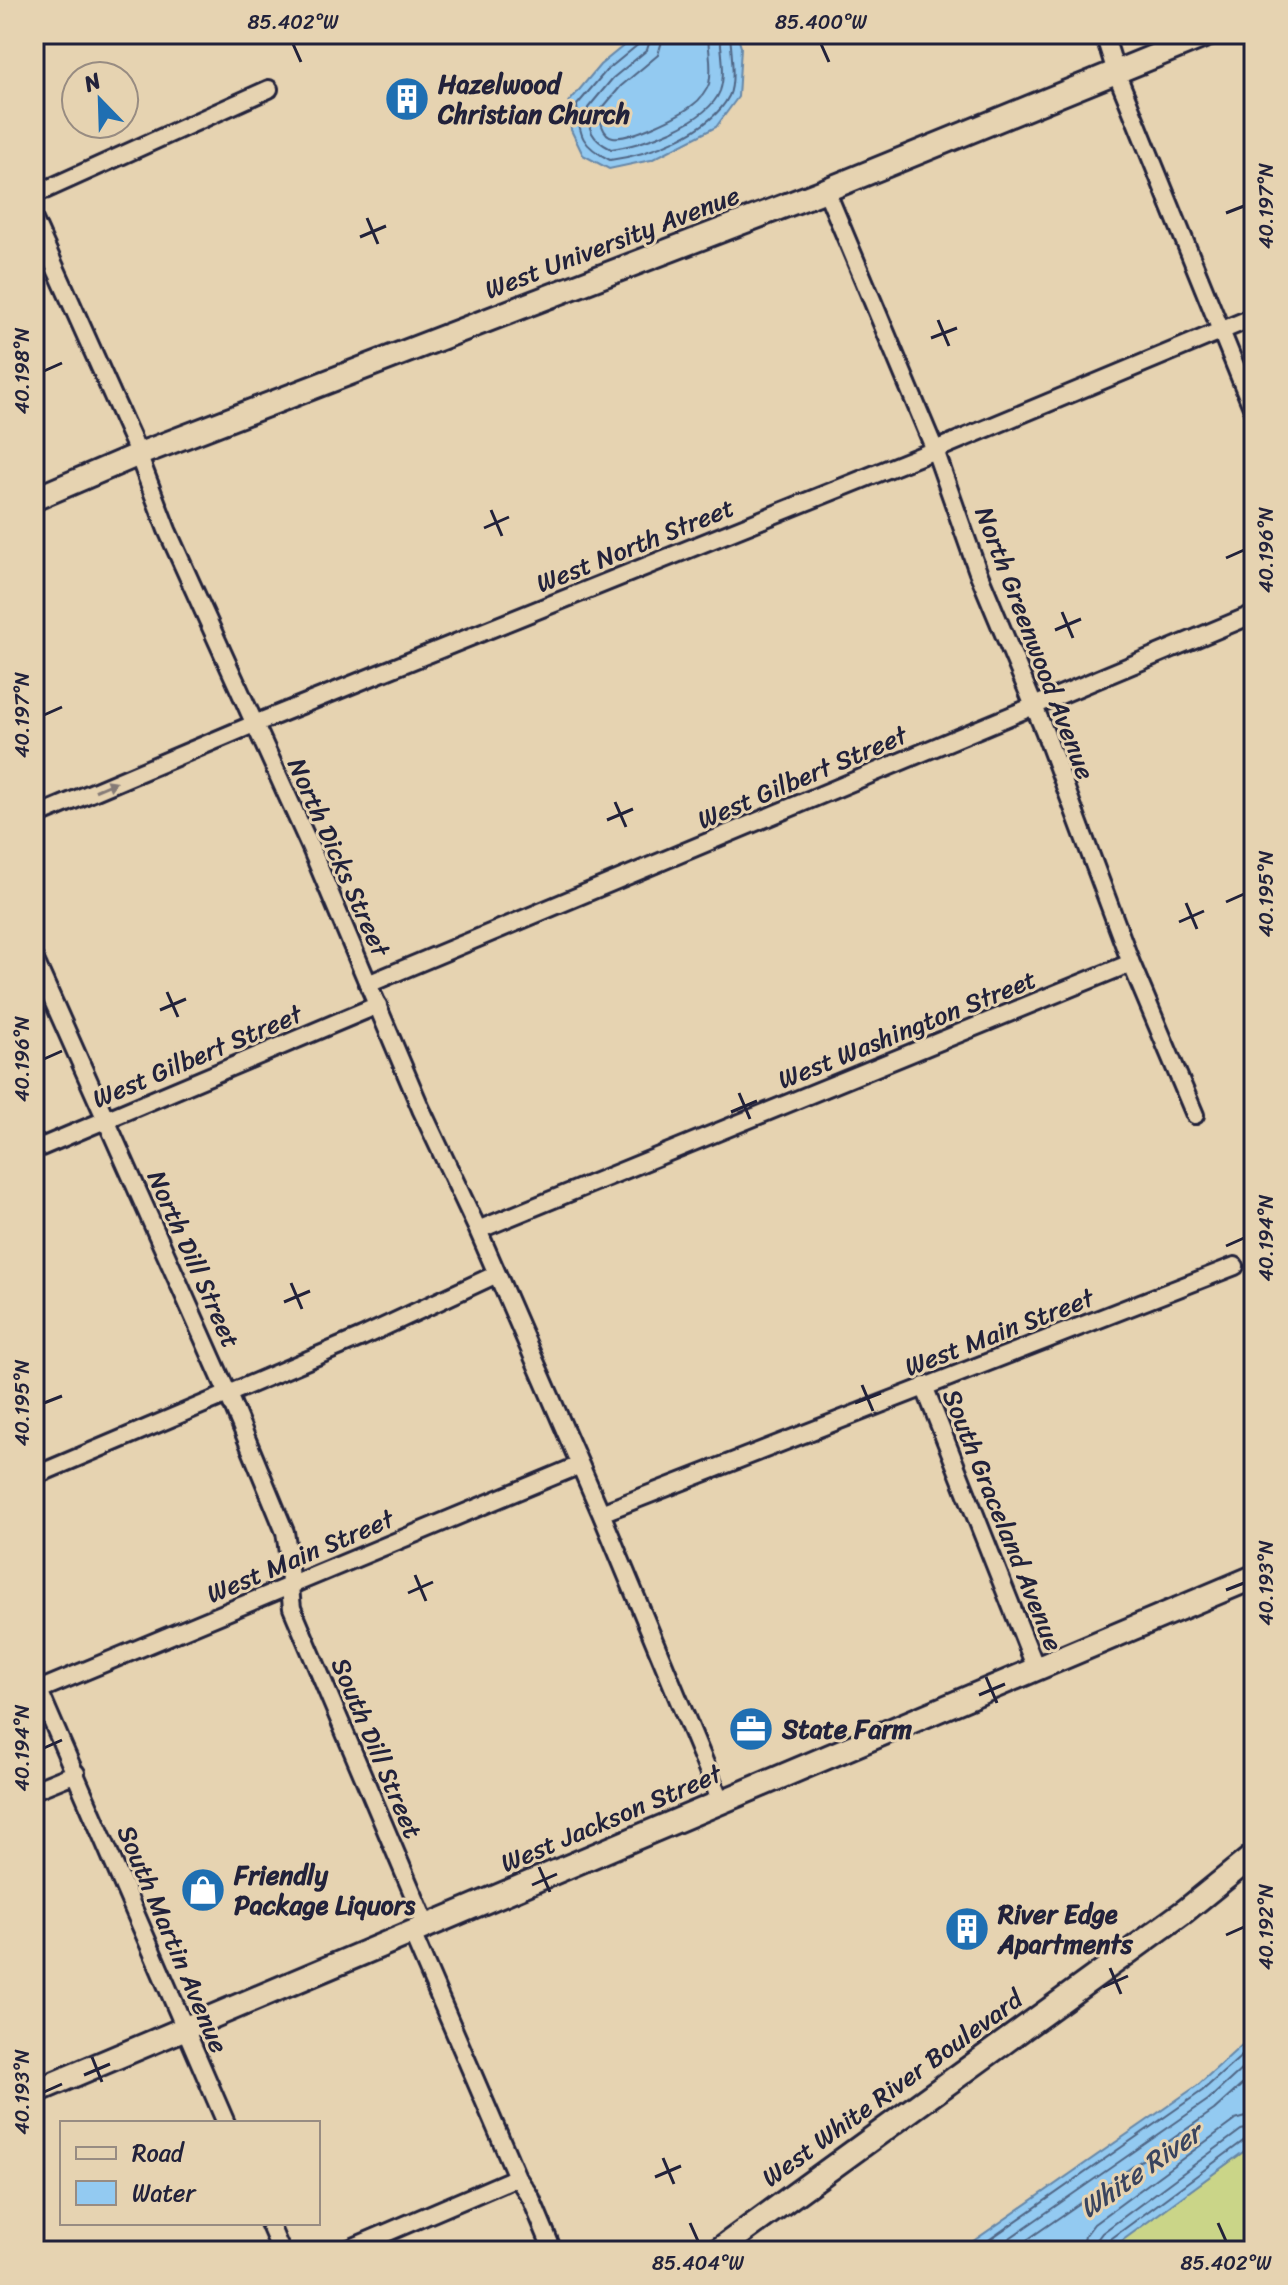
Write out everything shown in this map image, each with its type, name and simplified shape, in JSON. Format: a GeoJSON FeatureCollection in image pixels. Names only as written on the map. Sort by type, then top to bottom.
{"type":"FeatureCollection","features":[{"type":"Feature","properties":{"kind":"street"},"geometry":{"type":"LineString","coordinates":[[1104,34],[1116,72],[1254,412]]}},
{"type":"Feature","properties":{"kind":"street","name":"West University Avenue"},"geometry":{"type":"LineString","coordinates":[[34,499],[137,455],[826,190],[1209,34]]}},
{"type":"Feature","properties":{"kind":"street"},"geometry":{"type":"LineString","coordinates":[[34,191],[45,190],[269,89]]}},
{"type":"Feature","properties":{"kind":"street","name":"North Greenwood Avenue"},"geometry":{"type":"LineString","coordinates":[[826,190],[935,450],[978,572],[1044,730],[1131,963],[1195,1115]]}},
{"type":"Feature","properties":{"kind":"street","name":"North Dicks Street"},"geometry":{"type":"LineString","coordinates":[[34,220],[167,530],[601,1513],[721,1802]]}},
{"type":"Feature","properties":{"kind":"street","name":"West North Street"},"geometry":{"type":"LineString","coordinates":[[34,817],[254,724],[935,450],[1254,317]]}},
{"type":"Feature","properties":{"kind":"street","name":"West Gilbert Street"},"geometry":{"type":"LineString","coordinates":[[368,984],[1254,614]]}},
{"type":"Feature","properties":{"kind":"street","name":"North Dill Street"},"geometry":{"type":"LineString","coordinates":[[34,958],[228,1394],[285,1532],[289,1553],[289,1586]]}},
{"type":"Feature","properties":{"kind":"street","name":"West Washington Street"},"geometry":{"type":"LineString","coordinates":[[478,1230],[1131,963]]}},
{"type":"Feature","properties":{"kind":"street","name":"West Gilbert Street"},"geometry":{"type":"LineString","coordinates":[[34,1150],[378,1005]]}},
{"type":"Feature","properties":{"kind":"street","name":"West Main Street"},"geometry":{"type":"LineString","coordinates":[[601,1513],[1235,1266]]}},
{"type":"Feature","properties":{"kind":"street"},"geometry":{"type":"LineString","coordinates":[[34,1476],[362,1337],[497,1274]]}},
{"type":"Feature","properties":{"kind":"street","name":"South Graceland Avenue"},"geometry":{"type":"LineString","coordinates":[[924,1386],[1037,1671]]}},
{"type":"Feature","properties":{"kind":"street","name":"West Main Street"},"geometry":{"type":"LineString","coordinates":[[36,1684],[289,1586],[580,1465]]}},
{"type":"Feature","properties":{"kind":"street","name":"West Jackson Street"},"geometry":{"type":"LineString","coordinates":[[34,2092],[1254,1577]]}},
{"type":"Feature","properties":{"kind":"street","name":"South Dill Street"},"geometry":{"type":"LineString","coordinates":[[289,1586],[292,1608],[517,2177],[531,2198],[553,2251]]}},
{"type":"Feature","properties":{"kind":"street","name":"South Martin Avenue"},"geometry":{"type":"LineString","coordinates":[[36,1684],[225,2121]]}},
{"type":"Feature","properties":{"kind":"street"},"geometry":{"type":"LineString","coordinates":[[34,1790],[76,1773]]}},
{"type":"Feature","properties":{"kind":"street","name":"West White River Boulevard"},"geometry":{"type":"LineString","coordinates":[[717,2251],[1185,1911],[1254,1855]]}},
{"type":"Feature","properties":{"kind":"street"},"geometry":{"type":"LineString","coordinates":[[344,2251],[517,2177]]}},
{"type":"Feature","properties":{"kind":"street"},"geometry":{"type":"LineString","coordinates":[[270,2225],[281,2251]]}},
{"type":"Feature","properties":{"kind":"green space"},"geometry":{"type":"Polygon","coordinates":[[[1254,2143],[1254,2251],[1107,2251],[1243,2152],[1254,2143]]]}},
{"type":"Feature","properties":{"kind":"water"},"geometry":{"type":"Polygon","coordinates":[[[638,34],[737,34],[741,47],[738,97],[716,127],[651,160],[609,169],[583,155],[571,130],[569,102],[600,65],[638,34]]]}},
{"type":"Feature","properties":{"kind":"water","name":"White River"},"geometry":{"type":"Polygon","coordinates":[[[1254,2034],[1254,2143],[1243,2152],[1108,2251],[959,2251],[1198,2085],[1254,2034]]]}},
{"type":"Feature","properties":{"kind":"place","name":"Hazelwood Christian Church"},"geometry":{"type":"Point","coordinates":[407,99]}},
{"type":"Feature","properties":{"kind":"place","name":"State Farm"},"geometry":{"type":"Point","coordinates":[751,1729]}},
{"type":"Feature","properties":{"kind":"place","name":"Friendly Package Liquors"},"geometry":{"type":"Point","coordinates":[203,1890]}},
{"type":"Feature","properties":{"kind":"place","name":"River Edge Apartments"},"geometry":{"type":"Point","coordinates":[967,1929]}}]}
